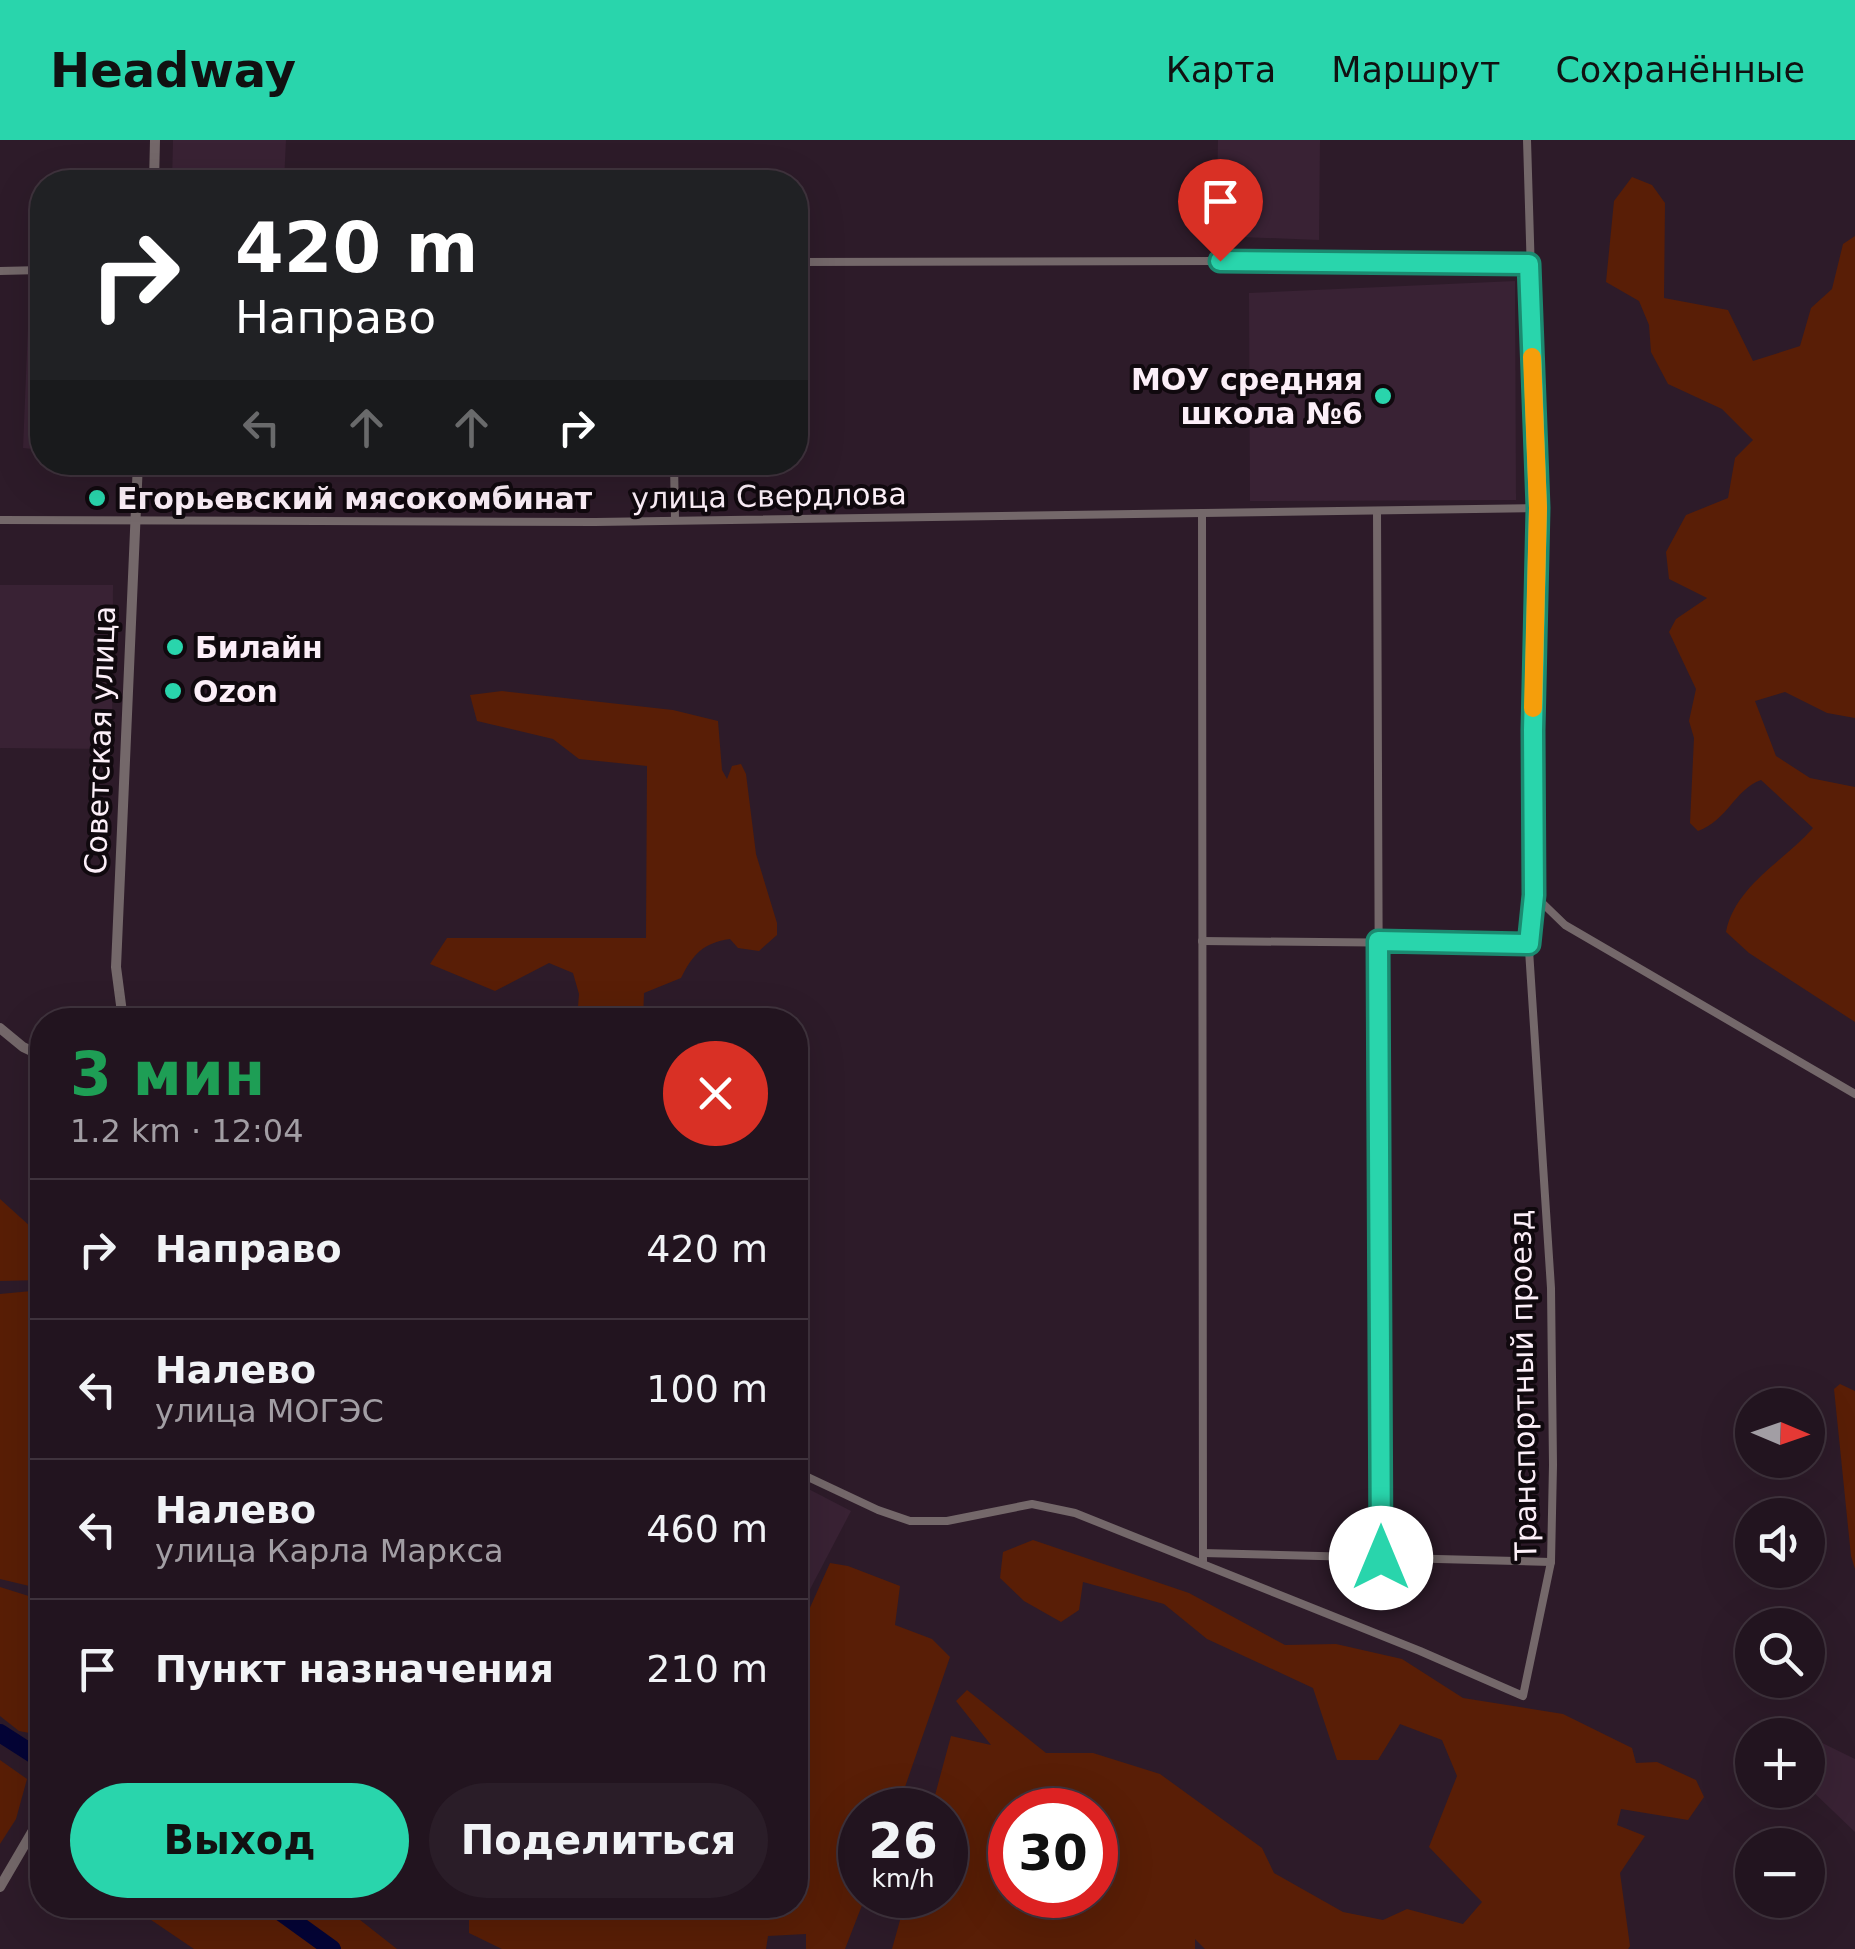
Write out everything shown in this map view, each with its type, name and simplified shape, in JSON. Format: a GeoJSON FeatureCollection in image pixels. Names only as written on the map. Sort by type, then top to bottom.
{"type":"FeatureCollection","features":[{"type":"Feature","properties":{"kind":"street"},"geometry":{"type":"LineString","coordinates":[[154,170],[155,140]]}},
{"type":"Feature","properties":{"kind":"street","name":"Транспортный проезд"},"geometry":{"type":"LineString","coordinates":[[808,1477],[910,1521],[947,1521],[1032,1504],[1075,1513],[1523,1696],[1551,1562],[1551,1288],[1529,944],[1534,895],[1538,508],[1527,140]]}},
{"type":"Feature","properties":{"kind":"street"},"geometry":{"type":"LineString","coordinates":[[808,262],[1529,264]]}},
{"type":"Feature","properties":{"kind":"street"},"geometry":{"type":"LineString","coordinates":[[0,270],[30,270]]}},
{"type":"Feature","properties":{"kind":"street","name":"Советская улица"},"geometry":{"type":"LineString","coordinates":[[121,1008],[116,968],[137,475]]}},
{"type":"Feature","properties":{"kind":"street"},"geometry":{"type":"LineString","coordinates":[[674,475],[675,520]]}},
{"type":"Feature","properties":{"kind":"street","name":"улица Свердлова"},"geometry":{"type":"LineString","coordinates":[[0,520],[675,520],[1538,508]]}},
{"type":"Feature","properties":{"kind":"street"},"geometry":{"type":"LineString","coordinates":[[1376,510],[1381,1558]]}},
{"type":"Feature","properties":{"kind":"street"},"geometry":{"type":"LineString","coordinates":[[1202,513],[1203,1563]]}},
{"type":"Feature","properties":{"kind":"street"},"geometry":{"type":"LineString","coordinates":[[1534,895],[1565,925],[1855,1094]]}},
{"type":"Feature","properties":{"kind":"street"},"geometry":{"type":"LineString","coordinates":[[1202,941],[1529,944]]}},
{"type":"Feature","properties":{"kind":"street"},"geometry":{"type":"LineString","coordinates":[[0,1028],[30,1050]]}},
{"type":"Feature","properties":{"kind":"street"},"geometry":{"type":"LineString","coordinates":[[1202,1553],[1551,1562]]}},
{"type":"Feature","properties":{"kind":"street"},"geometry":{"type":"LineString","coordinates":[[0,1887],[30,1836]]}},
{"type":"Feature","properties":{"kind":"shaded area"},"geometry":{"type":"Polygon","coordinates":[[[173,140],[286,140],[285,170],[172,170],[173,140]]]}},
{"type":"Feature","properties":{"kind":"shaded area"},"geometry":{"type":"Polygon","coordinates":[[[1218,140],[1320,140],[1319,240],[1216,236],[1218,140]]]}},
{"type":"Feature","properties":{"kind":"shaded area"},"geometry":{"type":"Polygon","coordinates":[[[1632,177],[1652,185],[1665,203],[1664,298],[1728,310],[1753,361],[1800,346],[1811,308],[1832,289],[1843,244],[1855,236],[1855,718],[1827,713],[1785,692],[1755,701],[1776,756],[1810,778],[1855,787],[1855,1022],[1749,953],[1726,932],[1739,901],[1813,828],[1761,780],[1708,826],[1698,831],[1690,823],[1694,738],[1689,721],[1696,689],[1669,632],[1676,619],[1707,598],[1669,579],[1666,552],[1686,515],[1728,498],[1735,458],[1753,440],[1722,409],[1668,384],[1651,352],[1649,325],[1639,301],[1606,282],[1614,201],[1632,177]]]}},
{"type":"Feature","properties":{"kind":"shaded area"},"geometry":{"type":"Polygon","coordinates":[[[30,279],[30,449],[23,448],[30,279]]]}},
{"type":"Feature","properties":{"kind":"shaded area","name":"МОУ средняя школа №6"},"geometry":{"type":"Polygon","coordinates":[[[1515,281],[1516,500],[1250,501],[1249,293],[1515,281]]]}},
{"type":"Feature","properties":{"kind":"shaded area"},"geometry":{"type":"Polygon","coordinates":[[[0,585],[113,585],[112,749],[0,748],[0,585]]]}},
{"type":"Feature","properties":{"kind":"shaded area"},"geometry":{"type":"Polygon","coordinates":[[[502,691],[673,710],[718,721],[722,770],[727,779],[732,766],[741,764],[746,774],[756,854],[777,923],[777,935],[759,951],[738,948],[730,939],[706,947],[681,978],[644,993],[643,1008],[578,1008],[579,994],[573,973],[549,963],[495,991],[430,964],[447,938],[646,938],[647,766],[579,759],[553,739],[477,721],[470,695],[502,691]]]}},
{"type":"Feature","properties":{"kind":"shaded area"},"geometry":{"type":"Polygon","coordinates":[[[0,1199],[30,1226],[30,1280],[0,1281],[0,1199]]]}},
{"type":"Feature","properties":{"kind":"shaded area"},"geometry":{"type":"Polygon","coordinates":[[[30,1291],[30,1586],[0,1579],[0,1294],[30,1291]]]}},
{"type":"Feature","properties":{"kind":"shaded area"},"geometry":{"type":"Polygon","coordinates":[[[1840,1384],[1855,1391],[1855,1569],[1834,1389],[1840,1384]]]}},
{"type":"Feature","properties":{"kind":"shaded area"},"geometry":{"type":"Polygon","coordinates":[[[808,1489],[851,1511],[808,1593],[808,1489]]]}},
{"type":"Feature","properties":{"kind":"shaded area"},"geometry":{"type":"Polygon","coordinates":[[[1033,1540],[1189,1593],[1285,1645],[1336,1644],[1402,1659],[1463,1698],[1563,1714],[1632,1748],[1636,1763],[1657,1762],[1696,1780],[1704,1797],[1688,1820],[1621,1809],[1617,1825],[1645,1836],[1620,1873],[1628,1949],[1205,1949],[1195,1939],[1195,1949],[892,1949],[901,1918],[968,1918],[968,1788],[937,1788],[951,1736],[991,1745],[956,1701],[967,1690],[1046,1753],[1093,1753],[1160,1774],[1262,1848],[1274,1873],[1343,1912],[1383,1920],[1407,1909],[1463,1924],[1482,1902],[1429,1847],[1457,1776],[1442,1740],[1400,1724],[1378,1760],[1337,1760],[1313,1688],[1207,1639],[1164,1604],[1083,1582],[1079,1610],[1061,1622],[1024,1601],[1000,1578],[1003,1552],[1033,1540]]]}},
{"type":"Feature","properties":{"kind":"shaded area"},"geometry":{"type":"Polygon","coordinates":[[[830,1563],[900,1586],[895,1625],[932,1639],[950,1657],[905,1788],[838,1788],[838,1918],[857,1918],[845,1949],[806,1949],[806,1934],[768,1936],[766,1949],[502,1949],[469,1933],[469,1918],[808,1918],[808,1612],[830,1563]]]}},
{"type":"Feature","properties":{"kind":"shaded area"},"geometry":{"type":"Polygon","coordinates":[[[0,1587],[30,1596],[30,1733],[19,1731],[0,1716],[0,1587]]]}},
{"type":"Feature","properties":{"kind":"shaded area"},"geometry":{"type":"Polygon","coordinates":[[[1825,1744],[1855,1759],[1855,1832],[1825,1803],[1825,1744]]]}},
{"type":"Feature","properties":{"kind":"shaded area"},"geometry":{"type":"Polygon","coordinates":[[[0,1760],[27,1779],[16,1819],[0,1844],[0,1760]]]}},
{"type":"Feature","properties":{"kind":"shaded area"},"geometry":{"type":"Polygon","coordinates":[[[148,1918],[358,1918],[397,1949],[194,1949],[148,1918]]]}},
{"type":"Feature","properties":{"kind":"waterway"},"geometry":{"type":"LineString","coordinates":[[0,1733],[30,1752]]}},
{"type":"Feature","properties":{"kind":"waterway"},"geometry":{"type":"LineString","coordinates":[[289,1918],[332,1949]]}},
{"type":"Feature","properties":{"kind":"slow traffic"},"geometry":{"type":"LineString","coordinates":[[1532,357],[1538,508],[1533,708]]}},
{"type":"Feature","properties":{"kind":"place","name":"МОУ средняя школа №6"},"geometry":{"type":"Point","coordinates":[1383,396]}},
{"type":"Feature","properties":{"kind":"place","name":"Егорьевский мясокомбинат"},"geometry":{"type":"Point","coordinates":[97,498]}},
{"type":"Feature","properties":{"kind":"place","name":"Билайн"},"geometry":{"type":"Point","coordinates":[175,647]}},
{"type":"Feature","properties":{"kind":"place","name":"Ozon"},"geometry":{"type":"Point","coordinates":[173,691]}},
{"type":"Feature","properties":{"kind":"route"},"geometry":{"type":"LineString","coordinates":[[1220,261],[1529,264],[1538,508],[1534,895],[1529,944],[1378,941],[1381,1558]]}}]}
